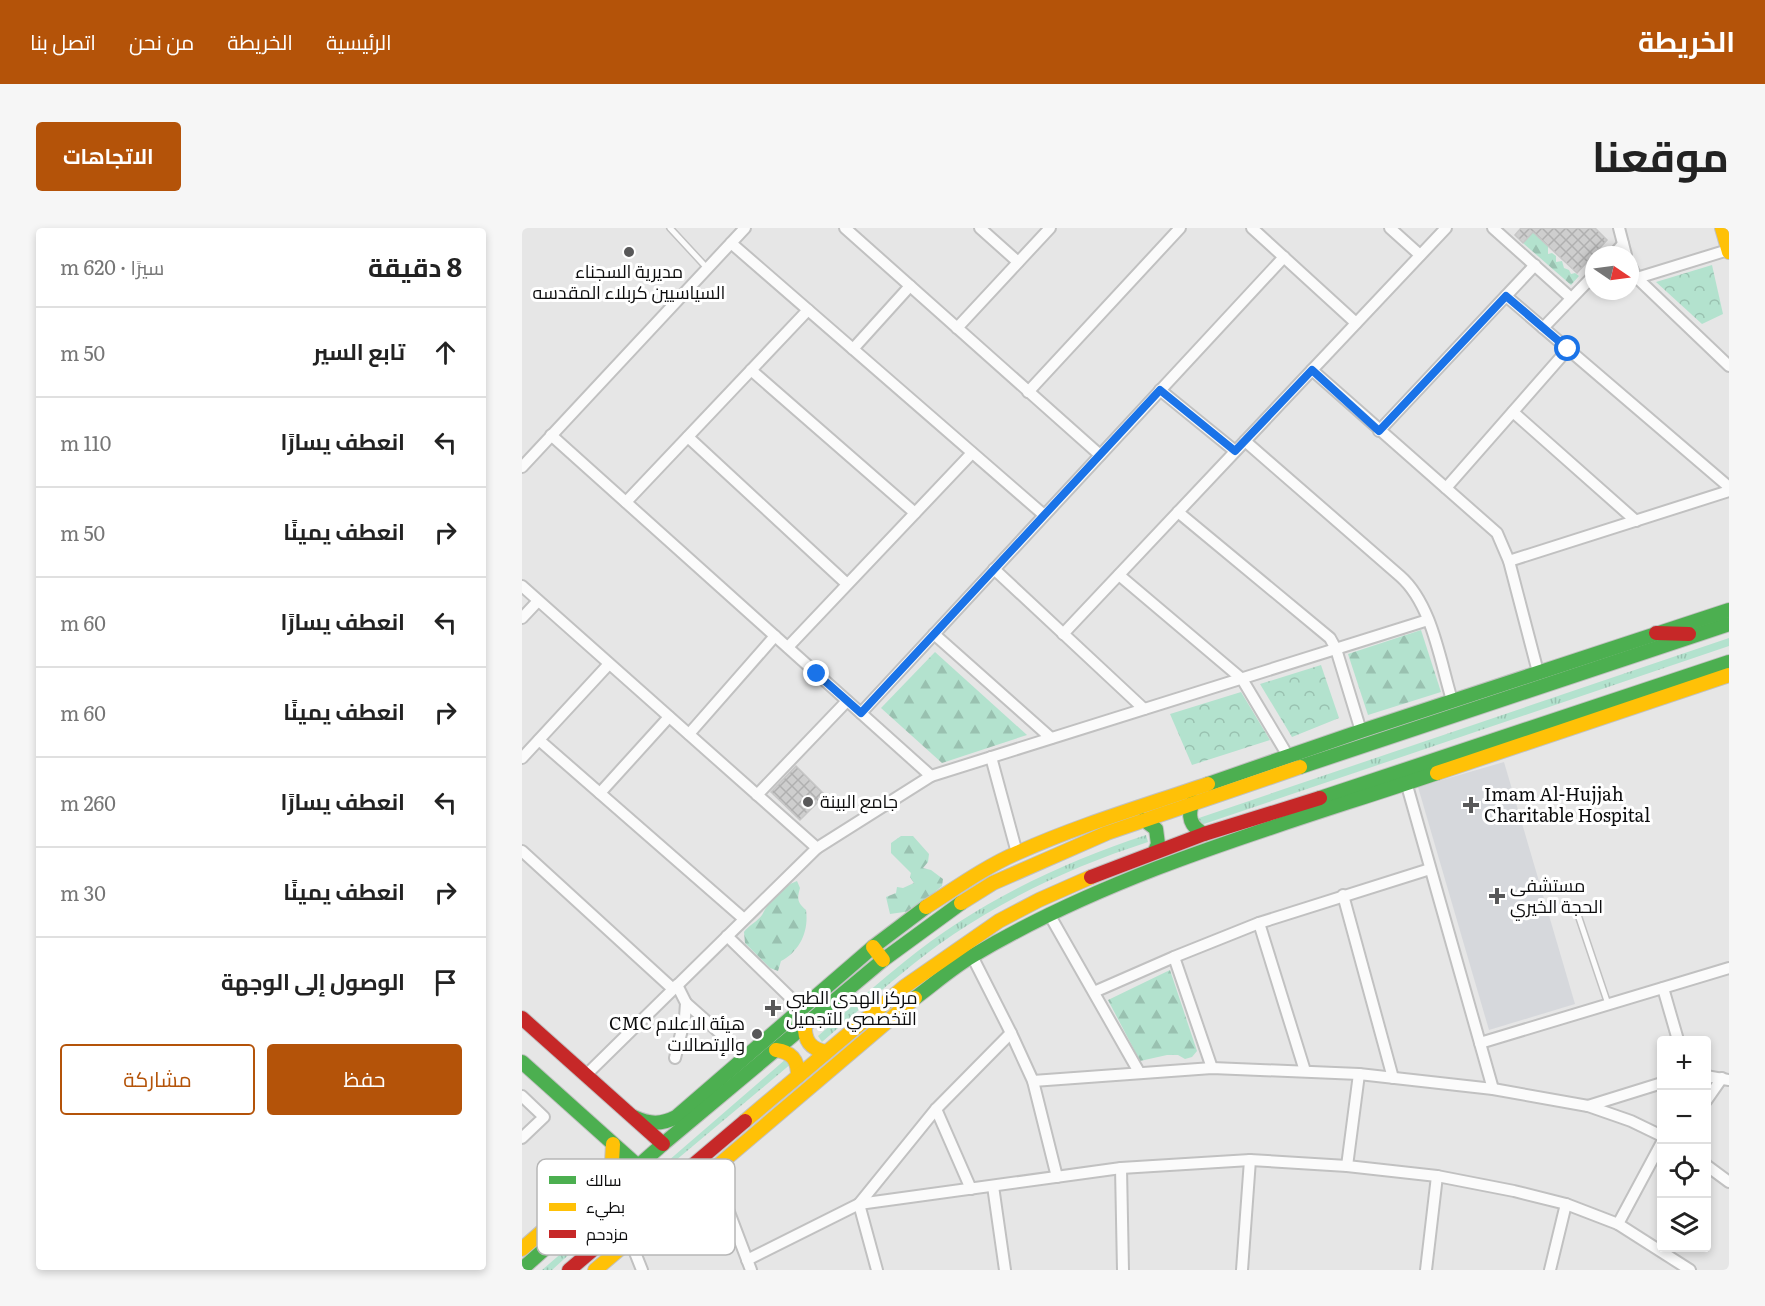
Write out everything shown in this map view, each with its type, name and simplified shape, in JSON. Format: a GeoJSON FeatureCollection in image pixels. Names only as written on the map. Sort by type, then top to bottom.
{"type":"FeatureCollection","features":[{"type":"Feature","properties":{"kind":"main road"},"geometry":{"type":"LineString","coordinates":[[1722,228],[1729,251]]}},
{"type":"Feature","properties":{"kind":"main road"},"geometry":{"type":"LineString","coordinates":[[647,1159],[883,960],[955,907],[993,883],[1107,833],[1194,802],[1292,762],[1361,730],[1729,610]]}},
{"type":"Feature","properties":{"kind":"main road"},"geometry":{"type":"LineString","coordinates":[[1656,633],[1689,634],[1720,628]]}},
{"type":"Feature","properties":{"kind":"main road"},"geometry":{"type":"LineString","coordinates":[[633,1117],[654,1124],[669,1121],[873,947],[918,912],[983,871],[1017,853],[1069,832],[1720,628]]}},
{"type":"Feature","properties":{"kind":"main road"},"geometry":{"type":"LineString","coordinates":[[700,1159],[904,987],[999,921],[1039,900],[1155,851],[1204,834],[1406,782],[1728,665]]}},
{"type":"Feature","properties":{"kind":"main road"},"geometry":{"type":"LineString","coordinates":[[726,1159],[913,999],[972,956],[1049,914],[1108,886],[1310,808],[1683,683]]}},
{"type":"Feature","properties":{"kind":"main road"},"geometry":{"type":"LineString","coordinates":[[1194,802],[1190,809],[1191,825],[1196,831],[1204,834]]}},
{"type":"Feature","properties":{"kind":"main road"},"geometry":{"type":"LineString","coordinates":[[1144,820],[1156,829],[1158,844],[1155,851]]}},
{"type":"Feature","properties":{"kind":"main road"},"geometry":{"type":"LineString","coordinates":[[873,947],[883,960]]}},
{"type":"Feature","properties":{"kind":"main road"},"geometry":{"type":"LineString","coordinates":[[904,987],[913,999]]}},
{"type":"Feature","properties":{"kind":"main road"},"geometry":{"type":"LineString","coordinates":[[522,1018],[663,1144]]}},
{"type":"Feature","properties":{"kind":"main road"},"geometry":{"type":"LineString","coordinates":[[805,1025],[806,1041],[818,1051],[826,1052]]}},
{"type":"Feature","properties":{"kind":"main road"},"geometry":{"type":"LineString","coordinates":[[776,1050],[784,1050],[791,1054],[796,1060],[798,1076]]}},
{"type":"Feature","properties":{"kind":"main road"},"geometry":{"type":"LineString","coordinates":[[522,1062],[629,1159]]}},
{"type":"Feature","properties":{"kind":"main road"},"geometry":{"type":"LineString","coordinates":[[633,1117],[650,1126],[663,1129],[675,1128],[692,1120]]}},
{"type":"Feature","properties":{"kind":"main road"},"geometry":{"type":"LineString","coordinates":[[613,1144],[618,1159]]}},
{"type":"Feature","properties":{"kind":"main road"},"geometry":{"type":"LineString","coordinates":[[613,1144],[614,1159]]}},
{"type":"Feature","properties":{"kind":"main road"},"geometry":{"type":"LineString","coordinates":[[522,1249],[537,1236]]}},
{"type":"Feature","properties":{"kind":"main road"},"geometry":{"type":"LineString","coordinates":[[522,1269],[538,1255]]}},
{"type":"Feature","properties":{"kind":"main road"},"geometry":{"type":"LineString","coordinates":[[569,1270],[587,1255]]}},
{"type":"Feature","properties":{"kind":"main road"},"geometry":{"type":"LineString","coordinates":[[595,1270],[612,1255]]}},
{"type":"Feature","properties":{"kind":"street"},"geometry":{"type":"LineString","coordinates":[[522,467],[745,228]]}},
{"type":"Feature","properties":{"kind":"street"},"geometry":{"type":"LineString","coordinates":[[845,228],[1100,455]]}},
{"type":"Feature","properties":{"kind":"street"},"geometry":{"type":"LineString","coordinates":[[980,228],[1018,262]]}},
{"type":"Feature","properties":{"kind":"street"},"geometry":{"type":"LineString","coordinates":[[957,328],[1050,228]]}},
{"type":"Feature","properties":{"kind":"street"},"geometry":{"type":"LineString","coordinates":[[1028,392],[1180,228]]}},
{"type":"Feature","properties":{"kind":"street"},"geometry":{"type":"LineString","coordinates":[[1252,228],[1356,323]]}},
{"type":"Feature","properties":{"kind":"street"},"geometry":{"type":"LineString","coordinates":[[1262,237],[1270,228]]}},
{"type":"Feature","properties":{"kind":"street"},"geometry":{"type":"LineString","coordinates":[[1390,228],[1420,255]]}},
{"type":"Feature","properties":{"kind":"street"},"geometry":{"type":"LineString","coordinates":[[1063,634],[1446,228]]}},
{"type":"Feature","properties":{"kind":"street"},"geometry":{"type":"LineString","coordinates":[[1493,228],[1571,298]]}},
{"type":"Feature","properties":{"kind":"street"},"geometry":{"type":"LineString","coordinates":[[1619,228],[1624,246]]}},
{"type":"Feature","properties":{"kind":"street"},"geometry":{"type":"LineString","coordinates":[[731,243],[1044,515]]}},
{"type":"Feature","properties":{"kind":"street"},"geometry":{"type":"LineString","coordinates":[[1639,277],[1729,251]]}},
{"type":"Feature","properties":{"kind":"street"},"geometry":{"type":"LineString","coordinates":[[861,713],[1284,257]]}},
{"type":"Feature","properties":{"kind":"street"},"geometry":{"type":"LineString","coordinates":[[1379,431],[1534,265]]}},
{"type":"Feature","properties":{"kind":"street"},"geometry":{"type":"LineString","coordinates":[[1639,280],[1729,366]]}},
{"type":"Feature","properties":{"kind":"street"},"geometry":{"type":"LineString","coordinates":[[1543,328],[1585,284]]}},
{"type":"Feature","properties":{"kind":"street"},"geometry":{"type":"LineString","coordinates":[[853,349],[910,286]]}},
{"type":"Feature","properties":{"kind":"street"},"geometry":{"type":"LineString","coordinates":[[1506,296],[1729,489]]}},
{"type":"Feature","properties":{"kind":"street"},"geometry":{"type":"LineString","coordinates":[[626,502],[808,310]]}},
{"type":"Feature","properties":{"kind":"street"},"geometry":{"type":"LineString","coordinates":[[1446,488],[1568,349]]}},
{"type":"Feature","properties":{"kind":"street"},"geometry":{"type":"LineString","coordinates":[[751,370],[915,513]]}},
{"type":"Feature","properties":{"kind":"street"},"geometry":{"type":"LineString","coordinates":[[1312,370],[1497,533],[1509,561],[1538,672]]}},
{"type":"Feature","properties":{"kind":"street"},"geometry":{"type":"LineString","coordinates":[[1160,390],[1235,451]]}},
{"type":"Feature","properties":{"kind":"street"},"geometry":{"type":"LineString","coordinates":[[1513,412],[1636,521]]}},
{"type":"Feature","properties":{"kind":"street"},"geometry":{"type":"LineString","coordinates":[[551,435],[931,776]]}},
{"type":"Feature","properties":{"kind":"street"},"geometry":{"type":"LineString","coordinates":[[687,437],[847,585]]}},
{"type":"Feature","properties":{"kind":"street"},"geometry":{"type":"LineString","coordinates":[[1245,441],[1407,582],[1419,598],[1428,620],[1452,700]]}},
{"type":"Feature","properties":{"kind":"street"},"geometry":{"type":"LineString","coordinates":[[788,647],[972,453]]}},
{"type":"Feature","properties":{"kind":"street"},"geometry":{"type":"LineString","coordinates":[[1509,561],[1729,489]]}},
{"type":"Feature","properties":{"kind":"street"},"geometry":{"type":"LineString","coordinates":[[1178,512],[1326,633],[1336,649],[1361,730]]}},
{"type":"Feature","properties":{"kind":"street"},"geometry":{"type":"LineString","coordinates":[[994,569],[1144,709]]}},
{"type":"Feature","properties":{"kind":"street"},"geometry":{"type":"LineString","coordinates":[[1119,575],[1242,679],[1292,762]]}},
{"type":"Feature","properties":{"kind":"street"},"geometry":{"type":"LineString","coordinates":[[522,586],[817,848]]}},
{"type":"Feature","properties":{"kind":"street"},"geometry":{"type":"LineString","coordinates":[[522,618],[538,601]]}},
{"type":"Feature","properties":{"kind":"street"},"geometry":{"type":"LineString","coordinates":[[586,1075],[817,848],[931,776],[1428,620]]}},
{"type":"Feature","properties":{"kind":"street"},"geometry":{"type":"LineString","coordinates":[[934,634],[1051,738]]}},
{"type":"Feature","properties":{"kind":"street"},"geometry":{"type":"LineString","coordinates":[[689,734],[775,636]]}},
{"type":"Feature","properties":{"kind":"street"},"geometry":{"type":"LineString","coordinates":[[522,758],[609,664]]}},
{"type":"Feature","properties":{"kind":"street"},"geometry":{"type":"LineString","coordinates":[[758,795],[847,700]]}},
{"type":"Feature","properties":{"kind":"street"},"geometry":{"type":"LineString","coordinates":[[600,793],[669,717]]}},
{"type":"Feature","properties":{"kind":"street"},"geometry":{"type":"LineString","coordinates":[[539,740],[744,919]]}},
{"type":"Feature","properties":{"kind":"street"},"geometry":{"type":"LineString","coordinates":[[991,757],[1017,853]]}},
{"type":"Feature","properties":{"kind":"street"},"geometry":{"type":"LineString","coordinates":[[1406,782],[1493,1089]]}},
{"type":"Feature","properties":{"kind":"street"},"geometry":{"type":"LineString","coordinates":[[522,851],[675,987],[686,1003],[746,1056]]}},
{"type":"Feature","properties":{"kind":"street"},"geometry":{"type":"LineString","coordinates":[[1094,992],[1259,923],[1430,869]]}},
{"type":"Feature","properties":{"kind":"street"},"geometry":{"type":"LineString","coordinates":[[1343,895],[1393,1078]]}},
{"type":"Feature","properties":{"kind":"street"},"geometry":{"type":"LineString","coordinates":[[1049,914],[1139,1072]]}},
{"type":"Feature","properties":{"kind":"street"},"geometry":{"type":"LineString","coordinates":[[1259,923],[1305,1071]]}},
{"type":"Feature","properties":{"kind":"street"},"geometry":{"type":"LineString","coordinates":[[727,936],[801,1008]]}},
{"type":"Feature","properties":{"kind":"street"},"geometry":{"type":"LineString","coordinates":[[972,956],[1033,1081],[1057,1177]]}},
{"type":"Feature","properties":{"kind":"street"},"geometry":{"type":"LineString","coordinates":[[1174,957],[1212,1068]]}},
{"type":"Feature","properties":{"kind":"street"},"geometry":{"type":"LineString","coordinates":[[1480,1043],[1729,968]]}},
{"type":"Feature","properties":{"kind":"street"},"geometry":{"type":"LineString","coordinates":[[1662,988],[1676,1036]]}},
{"type":"Feature","properties":{"kind":"street"},"geometry":{"type":"LineString","coordinates":[[675,1058],[686,1003]]}},
{"type":"Feature","properties":{"kind":"street"},"geometry":{"type":"LineString","coordinates":[[859,1204],[936,1109],[1011,1033]]}},
{"type":"Feature","properties":{"kind":"street"},"geometry":{"type":"LineString","coordinates":[[1033,1081],[1212,1068],[1359,1074],[1493,1089],[1588,1106],[1631,1121],[1657,1134]]}},
{"type":"Feature","properties":{"kind":"street"},"geometry":{"type":"LineString","coordinates":[[1347,1166],[1359,1074]]}},
{"type":"Feature","properties":{"kind":"street"},"geometry":{"type":"LineString","coordinates":[[1711,1096],[1725,1079]]}},
{"type":"Feature","properties":{"kind":"street"},"geometry":{"type":"LineString","coordinates":[[1588,1106],[1657,1085]]}},
{"type":"Feature","properties":{"kind":"street"},"geometry":{"type":"LineString","coordinates":[[522,1096],[544,1117],[522,1138]]}},
{"type":"Feature","properties":{"kind":"street"},"geometry":{"type":"LineString","coordinates":[[936,1109],[971,1189]]}},
{"type":"Feature","properties":{"kind":"street"},"geometry":{"type":"LineString","coordinates":[[1618,1224],[1661,1144]]}},
{"type":"Feature","properties":{"kind":"street"},"geometry":{"type":"LineString","coordinates":[[735,1228],[749,1265],[859,1204],[1121,1168],[1250,1160],[1347,1166],[1437,1176],[1515,1191],[1566,1204],[1618,1224],[1672,1265],[1690,1270]]}},
{"type":"Feature","properties":{"kind":"street"},"geometry":{"type":"LineString","coordinates":[[1242,1270],[1250,1160]]}},
{"type":"Feature","properties":{"kind":"street"},"geometry":{"type":"LineString","coordinates":[[1121,1168],[1123,1270]]}},
{"type":"Feature","properties":{"kind":"street"},"geometry":{"type":"LineString","coordinates":[[1711,1169],[1729,1182]]}},
{"type":"Feature","properties":{"kind":"street"},"geometry":{"type":"LineString","coordinates":[[1426,1270],[1437,1176]]}},
{"type":"Feature","properties":{"kind":"street"},"geometry":{"type":"LineString","coordinates":[[993,1186],[1005,1270]]}},
{"type":"Feature","properties":{"kind":"street"},"geometry":{"type":"LineString","coordinates":[[859,1204],[878,1270]]}},
{"type":"Feature","properties":{"kind":"street"},"geometry":{"type":"LineString","coordinates":[[1550,1270],[1566,1204]]}},
{"type":"Feature","properties":{"kind":"street"},"geometry":{"type":"LineString","coordinates":[[636,1255],[642,1270]]}},
{"type":"Feature","properties":{"kind":"lane"},"geometry":{"type":"LineString","coordinates":[[670,228],[708,268]]}},
{"type":"Feature","properties":{"kind":"lane"},"geometry":{"type":"LineString","coordinates":[[1575,906],[1608,1005]]}},
{"type":"Feature","properties":{"kind":"shaded area","name":"مستشفى الحجة الخيري"},"geometry":{"type":"Polygon","coordinates":[[[1504,762],[1575,1004],[1489,1030],[1418,787],[1504,762]]]}},
{"type":"Feature","properties":{"kind":"green space"},"geometry":{"type":"Polygon","coordinates":[[[1533,232],[1548,246],[1548,254],[1552,253],[1556,256],[1556,262],[1562,261],[1564,268],[1571,274],[1575,273],[1579,276],[1571,285],[1523,243],[1533,232]]]}},
{"type":"Feature","properties":{"kind":"green space"},"geometry":{"type":"Polygon","coordinates":[[[1712,265],[1723,314],[1702,324],[1656,282],[1712,265]]]}},
{"type":"Feature","properties":{"kind":"green space"},"geometry":{"type":"Polygon","coordinates":[[[1421,630],[1441,692],[1368,715],[1348,654],[1421,630]]]}},
{"type":"Feature","properties":{"kind":"green space"},"geometry":{"type":"Polygon","coordinates":[[[1729,638],[1729,646],[1192,828],[1190,821],[1729,638]]]}},
{"type":"Feature","properties":{"kind":"green space"},"geometry":{"type":"Polygon","coordinates":[[[935,652],[1027,735],[942,763],[881,708],[935,652]]]}},
{"type":"Feature","properties":{"kind":"green space"},"geometry":{"type":"Polygon","coordinates":[[[1321,665],[1339,718],[1292,737],[1260,684],[1321,665]]]}},
{"type":"Feature","properties":{"kind":"green space"},"geometry":{"type":"Polygon","coordinates":[[[1241,692],[1270,740],[1192,765],[1170,714],[1241,692]]]}},
{"type":"Feature","properties":{"kind":"green space"},"geometry":{"type":"Polygon","coordinates":[[[1146,835],[1148,842],[1048,881],[976,919],[886,986],[822,1042],[818,1036],[931,941],[989,904],[1050,872],[1146,835]]]}},
{"type":"Feature","properties":{"kind":"green space"},"geometry":{"type":"Polygon","coordinates":[[[901,836],[913,836],[929,854],[928,862],[923,868],[931,870],[943,879],[942,886],[911,911],[890,914],[886,897],[896,893],[897,887],[903,888],[914,883],[910,877],[911,873],[891,853],[891,843],[901,836]]]}},
{"type":"Feature","properties":{"kind":"green space"},"geometry":{"type":"Polygon","coordinates":[[[797,881],[800,888],[798,900],[806,910],[806,925],[802,940],[788,957],[781,961],[778,971],[770,968],[745,943],[744,932],[760,917],[776,895],[797,881]]]}},
{"type":"Feature","properties":{"kind":"green space"},"geometry":{"type":"Polygon","coordinates":[[[1170,970],[1197,1051],[1192,1057],[1185,1059],[1178,1055],[1167,1055],[1140,1061],[1108,1000],[1170,970]]]}},
{"type":"Feature","properties":{"kind":"green space"},"geometry":{"type":"Polygon","coordinates":[[[787,1058],[792,1063],[677,1159],[670,1159],[787,1058]]]}},
{"type":"Feature","properties":{"kind":"green space"},"geometry":{"type":"Polygon","coordinates":[[[559,1255],[568,1255],[552,1270],[542,1270],[559,1255]]]}},
{"type":"Feature","properties":{"kind":"building"},"geometry":{"type":"Polygon","coordinates":[[[1521,228],[1595,228],[1607,240],[1602,246],[1585,246],[1585,264],[1577,273],[1533,232],[1523,243],[1515,235],[1521,228]]]}},
{"type":"Feature","properties":{"kind":"building"},"geometry":{"type":"Polygon","coordinates":[[[796,766],[825,795],[800,820],[771,792],[796,766]]]}},
{"type":"Feature","properties":{"kind":"traffic: fast"},"geometry":{"type":"LineString","coordinates":[[1208,784],[1361,731],[1729,610]]}},
{"type":"Feature","properties":{"kind":"traffic: fast"},"geometry":{"type":"LineString","coordinates":[[1300,767],[1729,624]]}},
{"type":"Feature","properties":{"kind":"traffic: fast"},"geometry":{"type":"LineString","coordinates":[[1320,798],[1729,662]]}},
{"type":"Feature","properties":{"kind":"traffic: fast"},"geometry":{"type":"LineString","coordinates":[[915,998],[974,955],[1085,898],[1142,874],[1259,831],[1437,773]]}},
{"type":"Feature","properties":{"kind":"traffic: fast"},"geometry":{"type":"LineString","coordinates":[[1193,802],[1190,812],[1191,820],[1204,834]]}},
{"type":"Feature","properties":{"kind":"traffic: fast"},"geometry":{"type":"LineString","coordinates":[[1144,820],[1156,829],[1158,844],[1155,851]]}},
{"type":"Feature","properties":{"kind":"traffic: fast"},"geometry":{"type":"LineString","coordinates":[[646,1159],[883,960],[961,903]]}},
{"type":"Feature","properties":{"kind":"traffic: fast"},"geometry":{"type":"LineString","coordinates":[[634,1117],[655,1123],[676,1117],[873,947],[926,907]]}},
{"type":"Feature","properties":{"kind":"traffic: fast"},"geometry":{"type":"LineString","coordinates":[[522,1062],[630,1159]]}},
{"type":"Feature","properties":{"kind":"traffic: fast"},"geometry":{"type":"LineString","coordinates":[[522,1269],[538,1255]]}},
{"type":"Feature","properties":{"kind":"traffic: slow"},"geometry":{"type":"LineString","coordinates":[[1722,228],[1729,252]]}},
{"type":"Feature","properties":{"kind":"traffic: slow"},"geometry":{"type":"LineString","coordinates":[[1437,773],[1729,675]]}},
{"type":"Feature","properties":{"kind":"traffic: slow"},"geometry":{"type":"LineString","coordinates":[[961,903],[993,883],[1107,833],[1300,767]]}},
{"type":"Feature","properties":{"kind":"traffic: slow"},"geometry":{"type":"LineString","coordinates":[[926,907],[982,871],[1017,853],[1088,825],[1208,784]]}},
{"type":"Feature","properties":{"kind":"traffic: slow"},"geometry":{"type":"LineString","coordinates":[[745,1121],[904,987],[999,921],[1091,877]]}},
{"type":"Feature","properties":{"kind":"traffic: slow"},"geometry":{"type":"LineString","coordinates":[[873,947],[883,960]]}},
{"type":"Feature","properties":{"kind":"traffic: slow"},"geometry":{"type":"LineString","coordinates":[[726,1159],[915,998]]}},
{"type":"Feature","properties":{"kind":"traffic: slow"},"geometry":{"type":"LineString","coordinates":[[805,1025],[807,1040],[816,1049],[826,1052]]}},
{"type":"Feature","properties":{"kind":"traffic: slow"},"geometry":{"type":"LineString","coordinates":[[776,1050],[793,1058],[797,1065],[798,1076]]}},
{"type":"Feature","properties":{"kind":"traffic: slow"},"geometry":{"type":"LineString","coordinates":[[612,1159],[613,1144]]}},
{"type":"Feature","properties":{"kind":"traffic: slow"},"geometry":{"type":"LineString","coordinates":[[522,1249],[537,1236]]}},
{"type":"Feature","properties":{"kind":"traffic: slow"},"geometry":{"type":"LineString","coordinates":[[595,1270],[613,1255]]}},
{"type":"Feature","properties":{"kind":"traffic: jam"},"geometry":{"type":"LineString","coordinates":[[1656,633],[1689,634]]}},
{"type":"Feature","properties":{"kind":"traffic: jam"},"geometry":{"type":"LineString","coordinates":[[1091,877],[1204,834],[1320,798]]}},
{"type":"Feature","properties":{"kind":"traffic: jam"},"geometry":{"type":"LineString","coordinates":[[522,1018],[663,1144]]}},
{"type":"Feature","properties":{"kind":"traffic: jam"},"geometry":{"type":"LineString","coordinates":[[700,1159],[745,1121]]}},
{"type":"Feature","properties":{"kind":"traffic: jam"},"geometry":{"type":"LineString","coordinates":[[569,1270],[587,1255]]}},
{"type":"Feature","properties":{"kind":"place","name":"مديرية السجناء السياسيين كربلاء المقدسه"},"geometry":{"type":"Point","coordinates":[629,252]}},
{"type":"Feature","properties":{"kind":"place","name":"جامع البينة"},"geometry":{"type":"Point","coordinates":[808,802]}},
{"type":"Feature","properties":{"kind":"place","name":"Imam Al-Hujjah Charitable Hospital"},"geometry":{"type":"Point","coordinates":[1471,805]}},
{"type":"Feature","properties":{"kind":"place","name":"مستشفى الحجة الخيري"},"geometry":{"type":"Point","coordinates":[1497,896]}},
{"type":"Feature","properties":{"kind":"place","name":"مركز الهدى الطبي التخصصي للتجميل"},"geometry":{"type":"Point","coordinates":[773,1008]}},
{"type":"Feature","properties":{"kind":"place","name":"CMC هيئة الاعلام والإتصالات"},"geometry":{"type":"Point","coordinates":[757,1034]}},
{"type":"Feature","properties":{"kind":"route"},"geometry":{"type":"LineString","coordinates":[[817,674],[861,713],[1160,390],[1235,451],[1312,370],[1379,431],[1506,296],[1568,349]]}}]}
